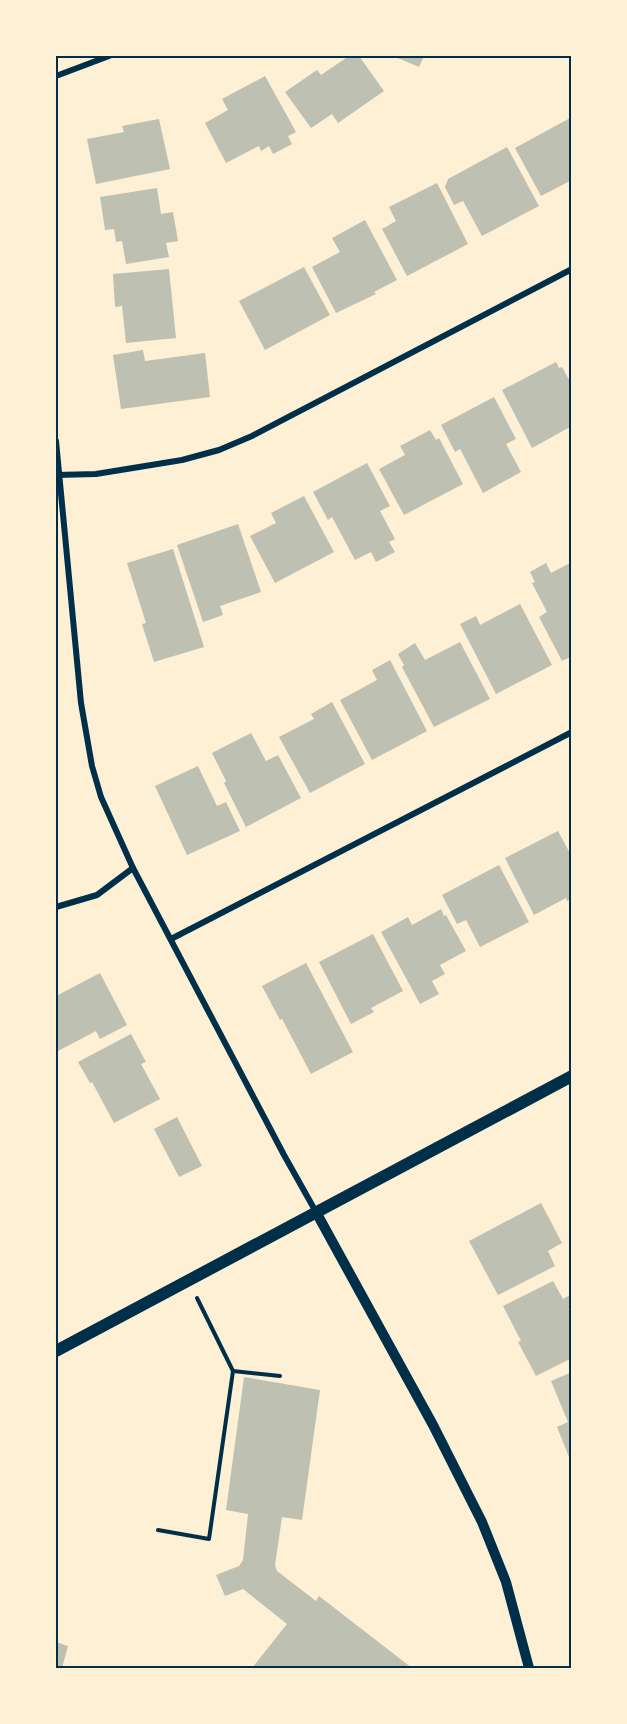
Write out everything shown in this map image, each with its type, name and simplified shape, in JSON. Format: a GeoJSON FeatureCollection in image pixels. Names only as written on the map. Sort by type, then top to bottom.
{"type":"FeatureCollection","features":[{"type":"Feature","properties":{"kind":"main road"},"geometry":{"type":"LineString","coordinates":[[56,1351],[572,1076]]}},
{"type":"Feature","properties":{"kind":"street"},"geometry":{"type":"LineString","coordinates":[[56,76],[109,56]]}},
{"type":"Feature","properties":{"kind":"street"},"geometry":{"type":"LineString","coordinates":[[57,475],[116,471],[182,460],[219,450],[252,436],[572,268]]}},
{"type":"Feature","properties":{"kind":"street"},"geometry":{"type":"LineString","coordinates":[[56,441],[57,475],[81,703],[100,797],[133,868],[284,1155],[433,1425],[482,1522],[506,1582],[529,1668]]}},
{"type":"Feature","properties":{"kind":"street"},"geometry":{"type":"LineString","coordinates":[[171,939],[572,732]]}},
{"type":"Feature","properties":{"kind":"street"},"geometry":{"type":"LineString","coordinates":[[56,907],[97,895],[133,868]]}},
{"type":"Feature","properties":{"kind":"path"},"geometry":{"type":"LineString","coordinates":[[158,1530],[208,1539],[233,1371],[188,1280]]}},
{"type":"Feature","properties":{"kind":"path"},"geometry":{"type":"LineString","coordinates":[[233,1371],[280,1376]]}},
{"type":"Feature","properties":{"kind":"building"},"geometry":{"type":"Polygon","coordinates":[[[349,56],[359,56],[384,91],[338,123],[332,114],[311,128],[285,92],[317,70],[321,75],[349,56]]]}},
{"type":"Feature","properties":{"kind":"building"},"geometry":{"type":"Polygon","coordinates":[[[393,56],[424,56],[419,67],[393,56]]]}},
{"type":"Feature","properties":{"kind":"building"},"geometry":{"type":"Polygon","coordinates":[[[265,76],[296,132],[288,136],[292,144],[273,154],[269,146],[261,151],[259,146],[226,163],[205,123],[228,110],[222,99],[265,76]]]}},
{"type":"Feature","properties":{"kind":"building"},"geometry":{"type":"Polygon","coordinates":[[[572,117],[572,180],[541,196],[515,148],[572,117]]]}},
{"type":"Feature","properties":{"kind":"building"},"geometry":{"type":"Polygon","coordinates":[[[159,119],[170,169],[96,184],[87,139],[124,132],[122,126],[159,119]]]}},
{"type":"Feature","properties":{"kind":"building"},"geometry":{"type":"Polygon","coordinates":[[[507,147],[539,206],[482,236],[463,201],[454,205],[445,187],[448,179],[507,147]]]}},
{"type":"Feature","properties":{"kind":"building"},"geometry":{"type":"Polygon","coordinates":[[[437,183],[468,244],[407,276],[382,229],[396,221],[389,207],[437,183]]]}},
{"type":"Feature","properties":{"kind":"building"},"geometry":{"type":"Polygon","coordinates":[[[157,188],[161,214],[173,212],[178,241],[166,243],[169,257],[126,264],[122,241],[116,242],[114,229],[105,230],[100,197],[157,188]]]}},
{"type":"Feature","properties":{"kind":"building"},"geometry":{"type":"Polygon","coordinates":[[[365,220],[397,280],[374,292],[376,294],[336,313],[312,267],[340,252],[332,238],[365,220]]]}},
{"type":"Feature","properties":{"kind":"building"},"geometry":{"type":"Polygon","coordinates":[[[304,267],[330,315],[265,350],[239,301],[304,267]]]}},
{"type":"Feature","properties":{"kind":"building"},"geometry":{"type":"Polygon","coordinates":[[[169,269],[176,338],[126,343],[122,306],[115,307],[113,274],[169,269]]]}},
{"type":"Feature","properties":{"kind":"building"},"geometry":{"type":"Polygon","coordinates":[[[143,350],[145,361],[205,353],[210,397],[121,409],[113,355],[143,350]]]}},
{"type":"Feature","properties":{"kind":"building"},"geometry":{"type":"Polygon","coordinates":[[[556,362],[559,368],[562,367],[572,385],[572,426],[532,448],[502,390],[556,362]]]}},
{"type":"Feature","properties":{"kind":"building"},"geometry":{"type":"Polygon","coordinates":[[[494,397],[516,439],[506,444],[521,472],[483,493],[460,449],[455,452],[441,425],[494,397]]]}},
{"type":"Feature","properties":{"kind":"building"},"geometry":{"type":"Polygon","coordinates":[[[430,430],[436,440],[439,438],[463,484],[404,515],[379,469],[405,455],[400,446],[430,430]]]}},
{"type":"Feature","properties":{"kind":"building"},"geometry":{"type":"Polygon","coordinates":[[[367,463],[390,506],[380,511],[395,539],[389,542],[395,552],[376,562],[371,552],[355,560],[332,517],[328,520],[313,492],[367,463]]]}},
{"type":"Feature","properties":{"kind":"building"},"geometry":{"type":"Polygon","coordinates":[[[304,496],[334,552],[275,583],[250,536],[276,523],[271,513],[304,496]]]}},
{"type":"Feature","properties":{"kind":"building"},"geometry":{"type":"Polygon","coordinates":[[[238,524],[261,592],[220,606],[223,615],[203,622],[177,545],[238,524]]]}},
{"type":"Feature","properties":{"kind":"building"},"geometry":{"type":"Polygon","coordinates":[[[173,549],[204,647],[154,662],[142,624],[146,623],[127,563],[173,549]]]}},
{"type":"Feature","properties":{"kind":"building"},"geometry":{"type":"Polygon","coordinates":[[[572,562],[572,656],[562,661],[539,617],[547,612],[532,583],[535,582],[530,572],[546,563],[551,573],[572,562]]]}},
{"type":"Feature","properties":{"kind":"building"},"geometry":{"type":"Polygon","coordinates":[[[520,604],[552,665],[496,694],[460,624],[476,616],[480,625],[520,604]]]}},
{"type":"Feature","properties":{"kind":"building"},"geometry":{"type":"Polygon","coordinates":[[[460,642],[490,699],[434,727],[402,667],[404,665],[398,654],[415,643],[425,660],[460,642]]]}},
{"type":"Feature","properties":{"kind":"building"},"geometry":{"type":"Polygon","coordinates":[[[390,660],[427,731],[372,760],[340,700],[377,680],[372,670],[390,660]]]}},
{"type":"Feature","properties":{"kind":"building"},"geometry":{"type":"Polygon","coordinates":[[[332,702],[365,764],[310,793],[279,737],[314,719],[311,714],[332,702]]]}},
{"type":"Feature","properties":{"kind":"building"},"geometry":{"type":"Polygon","coordinates":[[[251,733],[266,761],[278,755],[301,798],[246,827],[212,753],[251,733]]]}},
{"type":"Feature","properties":{"kind":"building"},"geometry":{"type":"Polygon","coordinates":[[[198,766],[217,806],[226,802],[240,831],[187,855],[155,786],[198,766]]]}},
{"type":"Feature","properties":{"kind":"building"},"geometry":{"type":"Polygon","coordinates":[[[558,831],[572,857],[572,899],[567,901],[566,898],[534,915],[505,858],[558,831]]]}},
{"type":"Feature","properties":{"kind":"building"},"geometry":{"type":"Polygon","coordinates":[[[499,865],[529,922],[480,947],[466,920],[457,924],[442,895],[499,865]]]}},
{"type":"Feature","properties":{"kind":"building"},"geometry":{"type":"Polygon","coordinates":[[[441,909],[466,951],[440,965],[445,974],[432,981],[439,994],[420,1004],[381,932],[408,917],[412,925],[441,909]]]}},
{"type":"Feature","properties":{"kind":"building"},"geometry":{"type":"Polygon","coordinates":[[[373,934],[403,991],[371,1008],[374,1012],[351,1024],[319,962],[373,934]]]}},
{"type":"Feature","properties":{"kind":"building"},"geometry":{"type":"Polygon","coordinates":[[[306,963],[353,1052],[311,1074],[262,986],[306,963]]]}},
{"type":"Feature","properties":{"kind":"building"},"geometry":{"type":"Polygon","coordinates":[[[100,973],[127,1025],[100,1039],[96,1031],[56,1052],[56,996],[100,973]]]}},
{"type":"Feature","properties":{"kind":"building"},"geometry":{"type":"Polygon","coordinates":[[[131,1034],[146,1062],[141,1064],[160,1099],[114,1123],[92,1082],[90,1083],[78,1062],[131,1034]]]}},
{"type":"Feature","properties":{"kind":"building"},"geometry":{"type":"Polygon","coordinates":[[[177,1117],[202,1166],[179,1177],[154,1129],[177,1117]]]}},
{"type":"Feature","properties":{"kind":"building"},"geometry":{"type":"Polygon","coordinates":[[[541,1203],[562,1243],[548,1251],[555,1266],[498,1295],[469,1241],[541,1203]]]}},
{"type":"Feature","properties":{"kind":"building"},"geometry":{"type":"Polygon","coordinates":[[[553,1281],[563,1299],[570,1295],[572,1297],[572,1308],[568,1309],[572,1314],[572,1358],[536,1376],[503,1306],[553,1281]]]}},
{"type":"Feature","properties":{"kind":"building"},"geometry":{"type":"Polygon","coordinates":[[[572,1372],[571,1462],[557,1427],[568,1422],[551,1381],[572,1372]]]}},
{"type":"Feature","properties":{"kind":"building"},"geometry":{"type":"Polygon","coordinates":[[[244,1377],[320,1390],[302,1520],[282,1517],[275,1565],[277,1571],[316,1601],[319,1596],[412,1668],[252,1668],[287,1624],[243,1589],[225,1596],[216,1575],[239,1566],[243,1560],[248,1514],[226,1510],[244,1377]]]}},
{"type":"Feature","properties":{"kind":"building"},"geometry":{"type":"Polygon","coordinates":[[[56,1642],[68,1646],[62,1668],[56,1668],[56,1642]]]}}]}
